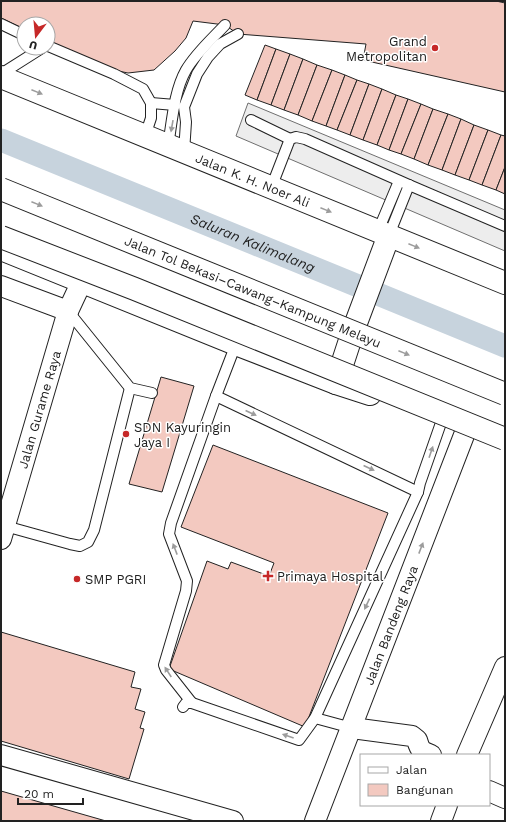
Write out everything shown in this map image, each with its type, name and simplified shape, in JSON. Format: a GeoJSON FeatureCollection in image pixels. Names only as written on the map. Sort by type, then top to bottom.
{"type":"FeatureCollection","features":[{"type":"Feature","properties":{"kind":"main road","name":"Jalan K. H. Noer Ali"},"geometry":{"type":"LineString","coordinates":[[1,77],[271,188],[380,243],[505,283]]}},
{"type":"Feature","properties":{"kind":"main road","name":"Jalan Tol Bekasi–Cawang–Kampung Melayu"},"geometry":{"type":"LineString","coordinates":[[1,189],[505,394]]}},
{"type":"Feature","properties":{"kind":"main road"},"geometry":{"type":"LineString","coordinates":[[1,237],[135,289],[505,439]]}},
{"type":"Feature","properties":{"kind":"main road"},"geometry":{"type":"LineString","coordinates":[[329,380],[380,243]]}},
{"type":"Feature","properties":{"kind":"main road"},"geometry":{"type":"LineString","coordinates":[[1,249],[236,344],[329,380],[407,406],[505,447]]}},
{"type":"Feature","properties":{"kind":"street","name":"Jalan Gurame Raya"},"geometry":{"type":"LineString","coordinates":[[3,532],[68,311],[82,281]]}},
{"type":"Feature","properties":{"kind":"street"},"geometry":{"type":"LineString","coordinates":[[1,286],[68,311]]}},
{"type":"Feature","properties":{"kind":"street","name":"Jalan Bandeng Raya"},"geometry":{"type":"LineString","coordinates":[[315,821],[466,430]]}},
{"type":"Feature","properties":{"kind":"street"},"geometry":{"type":"LineString","coordinates":[[467,754],[505,667]]}},
{"type":"Feature","properties":{"kind":"street"},"geometry":{"type":"LineString","coordinates":[[352,728],[412,736],[417,740],[420,749],[429,754]]}},
{"type":"Feature","properties":{"kind":"street"},"geometry":{"type":"LineString","coordinates":[[1,755],[233,821]]}},
{"type":"Feature","properties":{"kind":"street"},"geometry":{"type":"LineString","coordinates":[[490,791],[505,798]]}},
{"type":"Feature","properties":{"kind":"street"},"geometry":{"type":"LineString","coordinates":[[441,821],[447,806]]}},
{"type":"Feature","properties":{"kind":"lane"},"geometry":{"type":"LineString","coordinates":[[1,24],[16,31]]}},
{"type":"Feature","properties":{"kind":"lane"},"geometry":{"type":"LineString","coordinates":[[176,149],[175,105],[179,88],[186,70],[199,53],[225,25]]}},
{"type":"Feature","properties":{"kind":"lane"},"geometry":{"type":"LineString","coordinates":[[176,149],[186,122],[184,107],[197,74],[208,57],[220,44],[238,34]]}},
{"type":"Feature","properties":{"kind":"lane"},"geometry":{"type":"LineString","coordinates":[[56,49],[114,74],[143,89],[151,103],[150,118],[145,136]]}},
{"type":"Feature","properties":{"kind":"lane"},"geometry":{"type":"LineString","coordinates":[[1,74],[29,56]]}},
{"type":"Feature","properties":{"kind":"lane"},"geometry":{"type":"LineString","coordinates":[[151,103],[175,105]]}},
{"type":"Feature","properties":{"kind":"lane"},"geometry":{"type":"LineString","coordinates":[[250,120],[290,139],[296,137],[305,139],[505,226]]}},
{"type":"Feature","properties":{"kind":"lane"},"geometry":{"type":"LineString","coordinates":[[271,188],[290,139]]}},
{"type":"Feature","properties":{"kind":"lane"},"geometry":{"type":"LineString","coordinates":[[380,243],[399,181]]}},
{"type":"Feature","properties":{"kind":"lane"},"geometry":{"type":"LineString","coordinates":[[380,243],[409,185]]}},
{"type":"Feature","properties":{"kind":"lane"},"geometry":{"type":"LineString","coordinates":[[68,311],[130,388],[152,393]]}},
{"type":"Feature","properties":{"kind":"lane"},"geometry":{"type":"LineString","coordinates":[[236,344],[171,523],[169,534],[188,581],[164,665],[187,705],[299,740],[315,718],[418,492],[442,420]]}},
{"type":"Feature","properties":{"kind":"lane"},"geometry":{"type":"LineString","coordinates":[[3,532],[80,546],[88,542],[94,530],[130,388]]}},
{"type":"Feature","properties":{"kind":"lane"},"geometry":{"type":"LineString","coordinates":[[216,396],[418,492]]}},
{"type":"Feature","properties":{"kind":"lane"},"geometry":{"type":"LineString","coordinates":[[315,718],[352,728]]}},
{"type":"Feature","properties":{"kind":"shaded area"},"geometry":{"type":"Polygon","coordinates":[[[248,103],[505,210],[505,251],[236,136],[248,103]]]}},
{"type":"Feature","properties":{"kind":"building","name":"Grand Metropolitan"},"geometry":{"type":"Polygon","coordinates":[[[1,1],[496,1],[505,3],[505,92],[363,60],[366,44],[238,34],[225,25],[193,21],[186,38],[175,51],[154,70],[128,73],[99,67],[56,47],[56,16],[16,16],[16,25],[1,18],[1,1]]]}},
{"type":"Feature","properties":{"kind":"building"},"geometry":{"type":"Polygon","coordinates":[[[265,45],[276,49],[257,100],[245,95],[265,45]]]}},
{"type":"Feature","properties":{"kind":"building"},"geometry":{"type":"Polygon","coordinates":[[[276,49],[290,54],[271,105],[257,100],[276,49]]]}},
{"type":"Feature","properties":{"kind":"building"},"geometry":{"type":"Polygon","coordinates":[[[290,54],[303,59],[284,110],[271,105],[290,54]]]}},
{"type":"Feature","properties":{"kind":"building"},"geometry":{"type":"Polygon","coordinates":[[[303,59],[317,65],[298,115],[284,110],[303,59]]]}},
{"type":"Feature","properties":{"kind":"building"},"geometry":{"type":"Polygon","coordinates":[[[317,65],[332,70],[312,121],[298,115],[317,65]]]}},
{"type":"Feature","properties":{"kind":"building"},"geometry":{"type":"Polygon","coordinates":[[[332,70],[345,75],[326,126],[312,121],[332,70]]]}},
{"type":"Feature","properties":{"kind":"building"},"geometry":{"type":"Polygon","coordinates":[[[345,75],[357,80],[337,130],[326,126],[345,75]]]}},
{"type":"Feature","properties":{"kind":"building"},"geometry":{"type":"Polygon","coordinates":[[[357,80],[369,84],[350,135],[337,130],[357,80]]]}},
{"type":"Feature","properties":{"kind":"building"},"geometry":{"type":"Polygon","coordinates":[[[369,84],[382,89],[363,140],[350,135],[369,84]]]}},
{"type":"Feature","properties":{"kind":"building"},"geometry":{"type":"Polygon","coordinates":[[[382,89],[396,95],[377,145],[363,140],[382,89]]]}},
{"type":"Feature","properties":{"kind":"building"},"geometry":{"type":"Polygon","coordinates":[[[396,95],[408,99],[389,150],[377,145],[396,95]]]}},
{"type":"Feature","properties":{"kind":"building"},"geometry":{"type":"Polygon","coordinates":[[[408,99],[421,104],[401,154],[389,150],[408,99]]]}},
{"type":"Feature","properties":{"kind":"building"},"geometry":{"type":"Polygon","coordinates":[[[421,104],[433,109],[414,159],[401,154],[421,104]]]}},
{"type":"Feature","properties":{"kind":"building"},"geometry":{"type":"Polygon","coordinates":[[[433,109],[448,114],[428,165],[414,159],[433,109]]]}},
{"type":"Feature","properties":{"kind":"building"},"geometry":{"type":"Polygon","coordinates":[[[448,114],[461,119],[442,170],[428,165],[448,114]]]}},
{"type":"Feature","properties":{"kind":"building"},"geometry":{"type":"Polygon","coordinates":[[[461,119],[474,125],[455,175],[442,170],[461,119]]]}},
{"type":"Feature","properties":{"kind":"building"},"geometry":{"type":"Polygon","coordinates":[[[474,125],[488,130],[469,180],[455,175],[474,125]]]}},
{"type":"Feature","properties":{"kind":"building"},"geometry":{"type":"Polygon","coordinates":[[[488,130],[501,135],[482,185],[469,180],[488,130]]]}},
{"type":"Feature","properties":{"kind":"building"},"geometry":{"type":"Polygon","coordinates":[[[501,135],[505,136],[505,167],[496,190],[482,185],[501,135]]]}},
{"type":"Feature","properties":{"kind":"building"},"geometry":{"type":"Polygon","coordinates":[[[505,167],[505,194],[496,190],[505,167]]]}},
{"type":"Feature","properties":{"kind":"building"},"geometry":{"type":"Polygon","coordinates":[[[161,377],[194,386],[162,492],[129,484],[161,377]]]}},
{"type":"Feature","properties":{"kind":"building"},"geometry":{"type":"Polygon","coordinates":[[[213,445],[388,513],[305,727],[169,669],[207,561],[228,569],[231,562],[269,576],[274,563],[181,527],[213,445]]]}},
{"type":"Feature","properties":{"kind":"building"},"geometry":{"type":"Polygon","coordinates":[[[1,632],[135,672],[131,687],[141,689],[135,709],[145,712],[140,728],[144,729],[129,779],[1,741],[1,632]]]}},
{"type":"Feature","properties":{"kind":"building"},"geometry":{"type":"Polygon","coordinates":[[[1,791],[106,821],[1,821],[1,791]]]}},
{"type":"Feature","properties":{"kind":"waterway","name":"Saluran Kalimalang"},"geometry":{"type":"LineString","coordinates":[[1,140],[505,346]]}},
{"type":"Feature","properties":{"kind":"place","name":"Grand Metropolitan"},"geometry":{"type":"Point","coordinates":[435,48]}},
{"type":"Feature","properties":{"kind":"place","name":"SDN Kayuringin Jaya I"},"geometry":{"type":"Point","coordinates":[126,434]}},
{"type":"Feature","properties":{"kind":"place","name":"Primaya Hospital"},"geometry":{"type":"Point","coordinates":[268,576]}},
{"type":"Feature","properties":{"kind":"place","name":"SMP PGRI"},"geometry":{"type":"Point","coordinates":[77,579]}}]}
